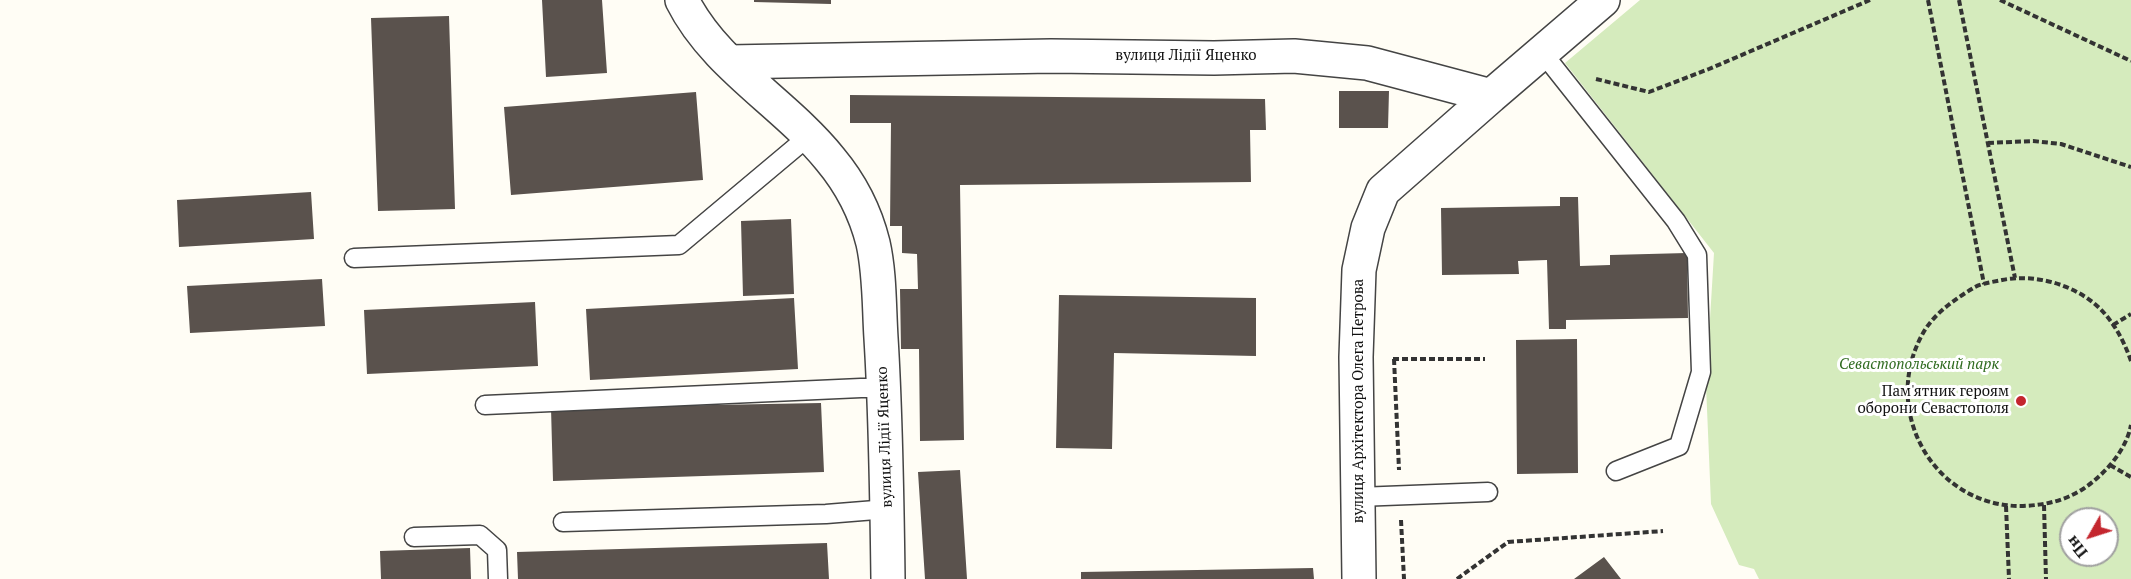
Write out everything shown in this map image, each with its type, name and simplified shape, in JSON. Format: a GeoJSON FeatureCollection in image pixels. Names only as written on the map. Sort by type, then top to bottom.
{"type":"FeatureCollection","features":[{"type":"Feature","properties":{"kind":"street","name":"вулиця Лідії Яценко"},"geometry":{"type":"LineString","coordinates":[[682,0],[707,39],[829,157],[851,186],[865,217],[873,244],[877,274],[885,388],[888,579]]}},
{"type":"Feature","properties":{"kind":"street"},"geometry":{"type":"LineString","coordinates":[[1491,96],[1549,61],[1603,0]]}},
{"type":"Feature","properties":{"kind":"street","name":"вулиця Лідії Яценко"},"geometry":{"type":"LineString","coordinates":[[729,62],[1051,56],[1214,58],[1294,56],[1367,63],[1491,96]]}},
{"type":"Feature","properties":{"kind":"street","name":"вулиця Архітектора Олега Петрова"},"geometry":{"type":"LineString","coordinates":[[1359,579],[1356,357],[1359,270],[1368,228],[1383,191],[1491,96]]}},
{"type":"Feature","properties":{"kind":"lane"},"geometry":{"type":"LineString","coordinates":[[1549,61],[1676,221],[1696,255],[1701,372],[1679,446],[1616,471]]}},
{"type":"Feature","properties":{"kind":"lane"},"geometry":{"type":"LineString","coordinates":[[354,258],[679,245],[809,136]]}},
{"type":"Feature","properties":{"kind":"lane"},"geometry":{"type":"LineString","coordinates":[[485,405],[885,388]]}},
{"type":"Feature","properties":{"kind":"lane"},"geometry":{"type":"LineString","coordinates":[[1358,497],[1488,492]]}},
{"type":"Feature","properties":{"kind":"lane"},"geometry":{"type":"LineString","coordinates":[[563,522],[888,510]]}},
{"type":"Feature","properties":{"kind":"lane"},"geometry":{"type":"LineString","coordinates":[[414,537],[480,535],[497,550],[498,579]]}},
{"type":"Feature","properties":{"kind":"path"},"geometry":{"type":"LineString","coordinates":[[1549,61],[1649,92],[1709,69],[1870,0]]}},
{"type":"Feature","properties":{"kind":"path"},"geometry":{"type":"LineString","coordinates":[[1928,0],[1984,284]]}},
{"type":"Feature","properties":{"kind":"path"},"geometry":{"type":"LineString","coordinates":[[1959,0],[2015,278]]}},
{"type":"Feature","properties":{"kind":"path"},"geometry":{"type":"LineString","coordinates":[[2000,0],[2131,61]]}},
{"type":"Feature","properties":{"kind":"path"},"geometry":{"type":"LineString","coordinates":[[1988,143],[2033,141],[2061,144],[2131,167]]}},
{"type":"Feature","properties":{"kind":"path"},"geometry":{"type":"LineString","coordinates":[[2131,361],[2123,339],[2104,312],[2078,292],[2048,280],[2015,278],[1978,285],[1946,305],[1922,334],[1909,369],[1907,406],[1918,443],[1940,473],[1970,496],[2006,506],[2044,505],[2072,496],[2096,480],[2115,459],[2131,425]]}},
{"type":"Feature","properties":{"kind":"path"},"geometry":{"type":"LineString","coordinates":[[2113,325],[2131,314]]}},
{"type":"Feature","properties":{"kind":"path"},"geometry":{"type":"LineString","coordinates":[[1356,357],[1485,359]]}},
{"type":"Feature","properties":{"kind":"path"},"geometry":{"type":"LineString","coordinates":[[2110,465],[2131,477]]}},
{"type":"Feature","properties":{"kind":"path"},"geometry":{"type":"LineString","coordinates":[[2044,505],[2046,579]]}},
{"type":"Feature","properties":{"kind":"path"},"geometry":{"type":"LineString","coordinates":[[2006,506],[2009,579]]}},
{"type":"Feature","properties":{"kind":"path"},"geometry":{"type":"LineString","coordinates":[[1457,579],[1508,542],[1663,531]]}},
{"type":"Feature","properties":{"kind":"green space","name":"Севастопольський парк"},"geometry":{"type":"Polygon","coordinates":[[[1640,0],[2131,0],[2131,579],[1759,579],[1754,569],[1739,565],[1711,504],[1706,385],[1714,253],[1565,63],[1640,0]]]}},
{"type":"Feature","properties":{"kind":"building"},"geometry":{"type":"Polygon","coordinates":[[[542,0],[602,0],[607,73],[546,77],[542,0]]]}},
{"type":"Feature","properties":{"kind":"building"},"geometry":{"type":"Polygon","coordinates":[[[754,0],[831,0],[831,4],[754,2],[754,0]]]}},
{"type":"Feature","properties":{"kind":"building"},"geometry":{"type":"Polygon","coordinates":[[[449,16],[455,209],[378,211],[371,18],[449,16]]]}},
{"type":"Feature","properties":{"kind":"building"},"geometry":{"type":"Polygon","coordinates":[[[1339,91],[1389,91],[1388,128],[1339,128],[1339,91]]]}},
{"type":"Feature","properties":{"kind":"building"},"geometry":{"type":"Polygon","coordinates":[[[696,92],[703,180],[511,195],[504,107],[696,92]]]}},
{"type":"Feature","properties":{"kind":"building"},"geometry":{"type":"Polygon","coordinates":[[[850,95],[1265,99],[1266,130],[1250,130],[1251,182],[960,185],[964,440],[920,441],[919,349],[901,349],[900,289],[918,289],[917,254],[902,253],[902,226],[890,226],[891,123],[850,123],[850,95]]]}},
{"type":"Feature","properties":{"kind":"building"},"geometry":{"type":"Polygon","coordinates":[[[311,192],[314,239],[179,247],[177,200],[311,192]]]}},
{"type":"Feature","properties":{"kind":"building"},"geometry":{"type":"Polygon","coordinates":[[[1560,197],[1578,197],[1580,266],[1610,265],[1610,255],[1687,253],[1688,318],[1566,320],[1566,329],[1549,329],[1547,260],[1518,261],[1519,274],[1442,275],[1441,208],[1560,206],[1560,197]]]}},
{"type":"Feature","properties":{"kind":"building"},"geometry":{"type":"Polygon","coordinates":[[[791,219],[794,294],[743,296],[741,221],[791,219]]]}},
{"type":"Feature","properties":{"kind":"building"},"geometry":{"type":"Polygon","coordinates":[[[322,279],[325,326],[190,333],[187,286],[322,279]]]}},
{"type":"Feature","properties":{"kind":"building"},"geometry":{"type":"Polygon","coordinates":[[[1059,295],[1256,298],[1256,356],[1114,353],[1112,449],[1056,448],[1059,295]]]}},
{"type":"Feature","properties":{"kind":"building"},"geometry":{"type":"Polygon","coordinates":[[[794,298],[798,369],[590,380],[586,309],[794,298]]]}},
{"type":"Feature","properties":{"kind":"building"},"geometry":{"type":"Polygon","coordinates":[[[535,302],[538,366],[367,374],[364,310],[535,302]]]}},
{"type":"Feature","properties":{"kind":"building"},"geometry":{"type":"Polygon","coordinates":[[[1577,339],[1578,473],[1517,474],[1516,340],[1577,339]]]}},
{"type":"Feature","properties":{"kind":"building"},"geometry":{"type":"Polygon","coordinates":[[[821,403],[824,472],[553,481],[551,408],[821,403]]]}},
{"type":"Feature","properties":{"kind":"building"},"geometry":{"type":"Polygon","coordinates":[[[960,470],[967,579],[925,579],[918,472],[960,470]]]}},
{"type":"Feature","properties":{"kind":"building"},"geometry":{"type":"Polygon","coordinates":[[[827,543],[829,579],[518,579],[517,552],[827,543]]]}},
{"type":"Feature","properties":{"kind":"building"},"geometry":{"type":"Polygon","coordinates":[[[470,548],[471,579],[381,579],[380,551],[470,548]]]}},
{"type":"Feature","properties":{"kind":"building"},"geometry":{"type":"Polygon","coordinates":[[[1604,557],[1621,579],[1574,579],[1604,557]]]}},
{"type":"Feature","properties":{"kind":"building"},"geometry":{"type":"Polygon","coordinates":[[[1313,568],[1314,579],[1081,579],[1081,572],[1313,568]]]}},
{"type":"Feature","properties":{"kind":"place","name":"Пам'ятник героям оборони Севастополя"},"geometry":{"type":"Point","coordinates":[2021,401]}}]}
